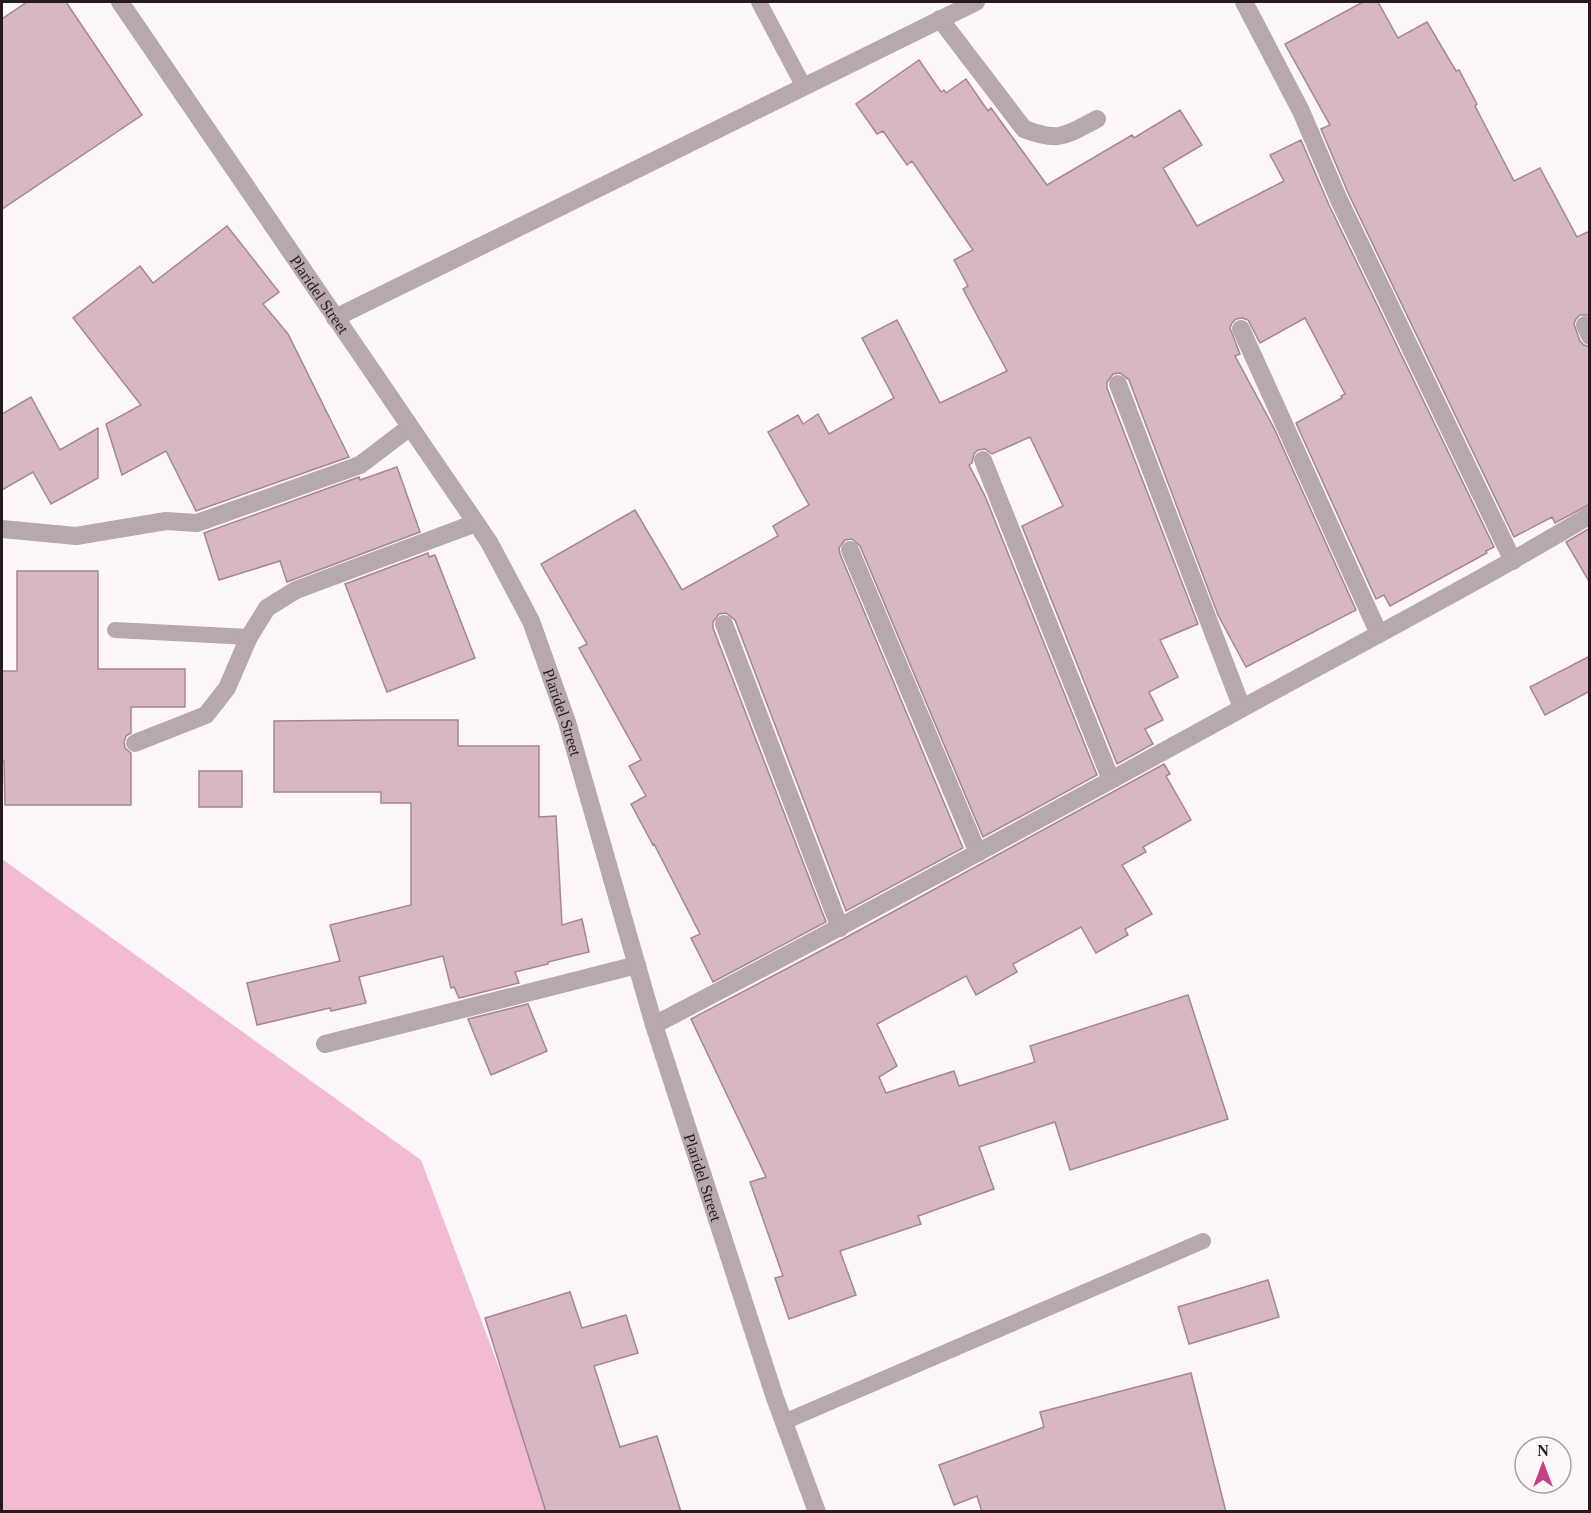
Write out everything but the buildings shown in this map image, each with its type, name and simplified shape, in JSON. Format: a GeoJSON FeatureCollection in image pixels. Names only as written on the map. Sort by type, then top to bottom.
{"type":"FeatureCollection","features":[{"type":"Feature","properties":{"kind":"street","name":"Plaridel Street"},"geometry":{"type":"LineString","coordinates":[[120,2],[489,542],[531,621],[567,722],[654,1025],[784,1422],[818,1512]]}},
{"type":"Feature","properties":{"kind":"street"},"geometry":{"type":"LineString","coordinates":[[335,318],[976,2]]}},
{"type":"Feature","properties":{"kind":"street"},"geometry":{"type":"LineString","coordinates":[[1244,2],[1301,111],[1339,200],[1513,561]]}},
{"type":"Feature","properties":{"kind":"street"},"geometry":{"type":"LineString","coordinates":[[940,19],[1024,129],[1041,136],[1063,136],[1097,119]]}},
{"type":"Feature","properties":{"kind":"street"},"geometry":{"type":"LineString","coordinates":[[1240,329],[1379,634]]}},
{"type":"Feature","properties":{"kind":"street"},"geometry":{"type":"LineString","coordinates":[[1118,384],[1242,708]]}},
{"type":"Feature","properties":{"kind":"street"},"geometry":{"type":"LineString","coordinates":[[2,530],[76,536],[166,521],[197,523],[360,465],[410,427]]}},
{"type":"Feature","properties":{"kind":"street"},"geometry":{"type":"LineString","coordinates":[[983,460],[1111,780]]}},
{"type":"Feature","properties":{"kind":"street"},"geometry":{"type":"LineString","coordinates":[[654,1025],[978,853],[1513,561],[1590,515]]}},
{"type":"Feature","properties":{"kind":"street"},"geometry":{"type":"LineString","coordinates":[[135,742],[206,715],[227,688],[249,637],[267,608],[296,590],[476,523]]}},
{"type":"Feature","properties":{"kind":"street"},"geometry":{"type":"LineString","coordinates":[[850,550],[978,853]]}},
{"type":"Feature","properties":{"kind":"street"},"geometry":{"type":"LineString","coordinates":[[724,624],[840,928]]}},
{"type":"Feature","properties":{"kind":"street"},"geometry":{"type":"LineString","coordinates":[[325,1044],[637,965]]}},
{"type":"Feature","properties":{"kind":"lane"},"geometry":{"type":"LineString","coordinates":[[759,2],[804,87]]}},
{"type":"Feature","properties":{"kind":"lane"},"geometry":{"type":"LineString","coordinates":[[115,630],[249,637]]}},
{"type":"Feature","properties":{"kind":"lane"},"geometry":{"type":"LineString","coordinates":[[784,1422],[1203,1241]]}},
{"type":"Feature","properties":{"kind":"shaded area"},"geometry":{"type":"Polygon","coordinates":[[[2,859],[421,1160],[553,1511],[2,1511],[2,859]]]}}]}
